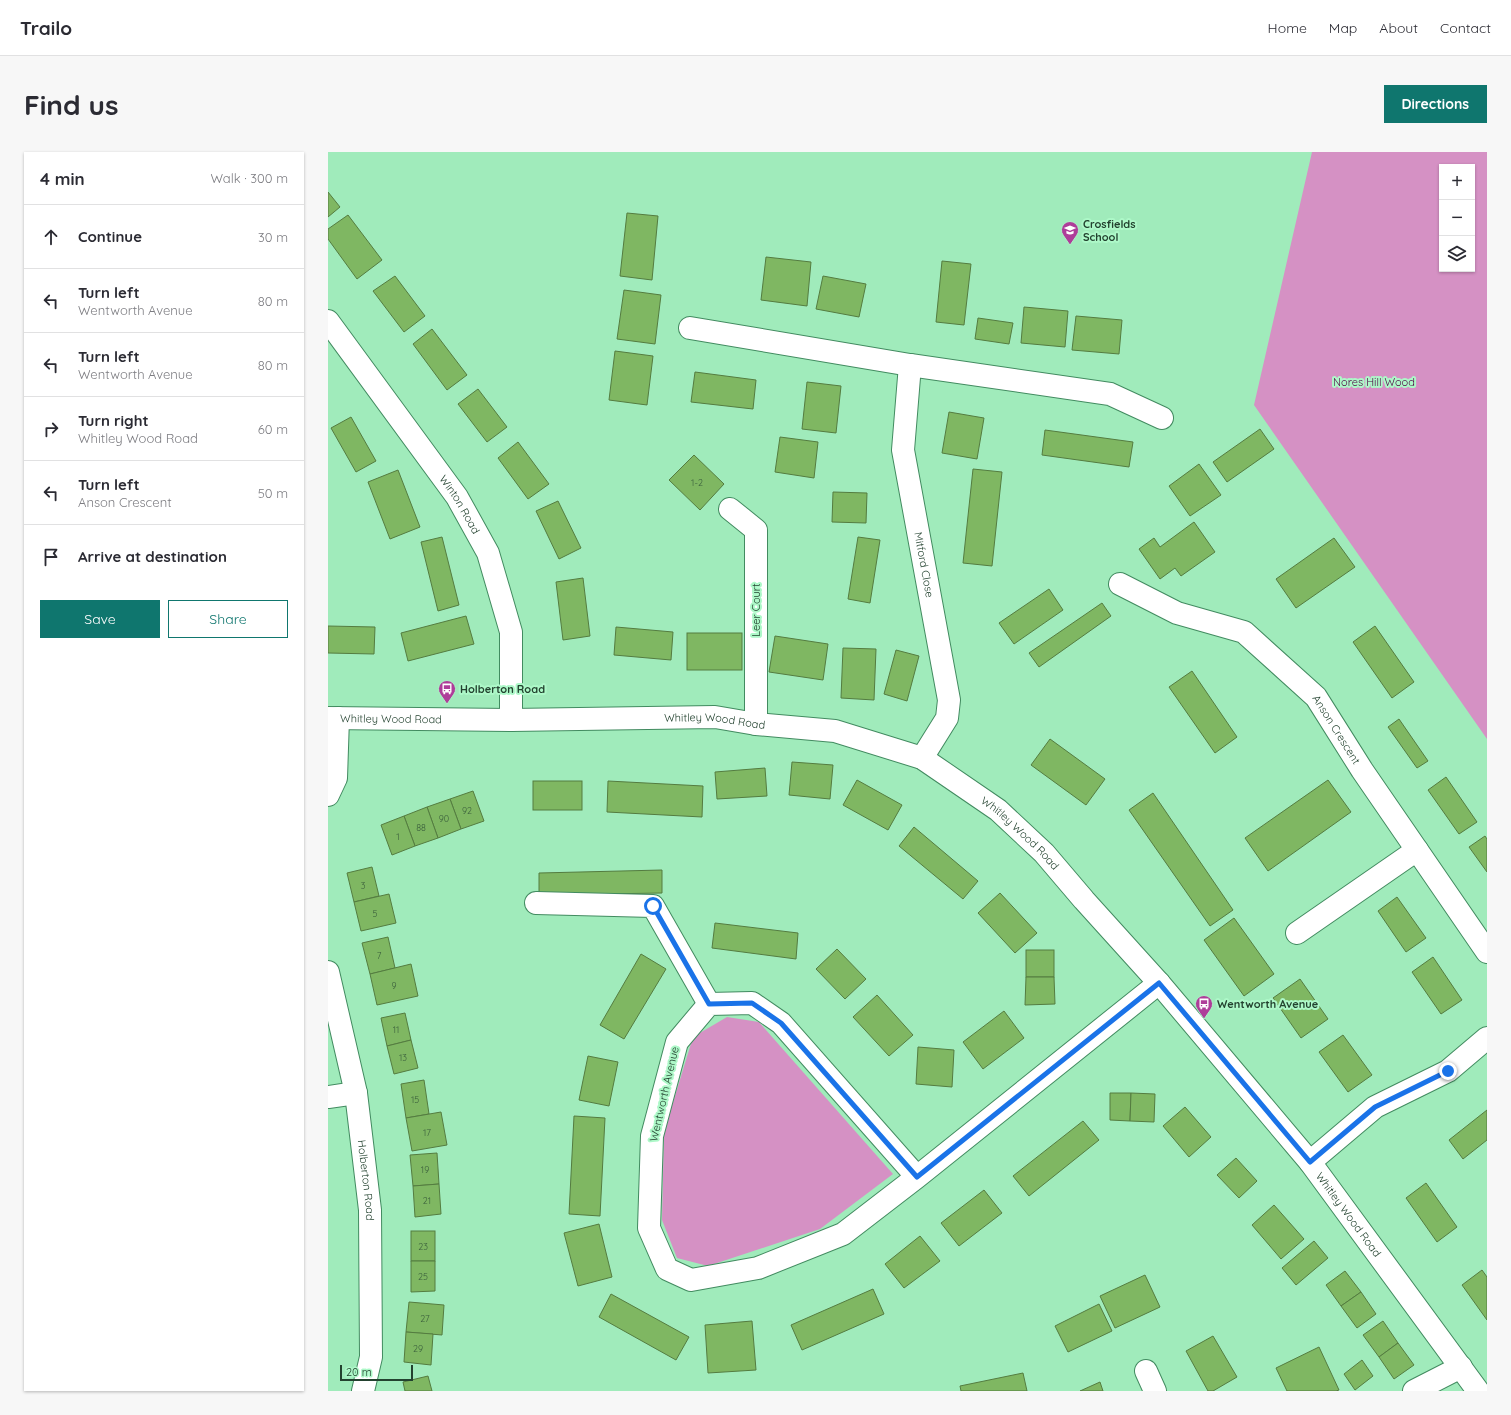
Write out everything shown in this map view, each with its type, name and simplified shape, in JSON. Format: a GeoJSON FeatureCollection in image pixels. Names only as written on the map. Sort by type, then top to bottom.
{"type":"FeatureCollection","features":[{"type":"Feature","properties":{"kind":"street","name":"Winton Road"},"geometry":{"type":"LineString","coordinates":[[328,321],[457,497],[488,553],[511,632],[511,720]]}},
{"type":"Feature","properties":{"kind":"street"},"geometry":{"type":"LineString","coordinates":[[690,328],[910,365],[1110,394],[1162,418]]}},
{"type":"Feature","properties":{"kind":"street","name":"Mitford Close"},"geometry":{"type":"LineString","coordinates":[[910,365],[903,450],[949,700],[947,718],[922,758]]}},
{"type":"Feature","properties":{"kind":"street","name":"Leer Court"},"geometry":{"type":"LineString","coordinates":[[730,509],[756,530],[756,724]]}},
{"type":"Feature","properties":{"kind":"street","name":"Anson Crescent"},"geometry":{"type":"LineString","coordinates":[[1120,584],[1177,613],[1244,632],[1316,697],[1362,770],[1487,952]]}},
{"type":"Feature","properties":{"kind":"street","name":"Whitley Wood Road"},"geometry":{"type":"LineString","coordinates":[[333,718],[511,720],[715,717],[756,724],[835,731],[922,758],[998,810],[1044,853],[1159,983],[1310,1162],[1478,1391]]}},
{"type":"Feature","properties":{"kind":"street"},"geometry":{"type":"LineString","coordinates":[[328,795],[336,778],[333,718]]}},
{"type":"Feature","properties":{"kind":"street"},"geometry":{"type":"LineString","coordinates":[[1297,933],[1417,850]]}},
{"type":"Feature","properties":{"kind":"street"},"geometry":{"type":"LineString","coordinates":[[536,903],[653,906],[709,1004],[752,1003],[781,1023],[917,1177]]}},
{"type":"Feature","properties":{"kind":"street","name":"Holberton Road"},"geometry":{"type":"LineString","coordinates":[[328,972],[356,1093],[370,1210],[371,1357],[363,1391]]}},
{"type":"Feature","properties":{"kind":"street","name":"Wentworth Avenue"},"geometry":{"type":"LineString","coordinates":[[709,1004],[676,1042],[652,1136],[649,1228],[667,1269],[691,1280],[758,1268],[843,1234],[917,1177],[1159,983]]}},
{"type":"Feature","properties":{"kind":"street"},"geometry":{"type":"LineString","coordinates":[[1310,1162],[1375,1107],[1448,1071],[1487,1038]]}},
{"type":"Feature","properties":{"kind":"street"},"geometry":{"type":"LineString","coordinates":[[328,1097],[356,1093]]}},
{"type":"Feature","properties":{"kind":"street"},"geometry":{"type":"LineString","coordinates":[[1414,1391],[1461,1368]]}},
{"type":"Feature","properties":{"kind":"street"},"geometry":{"type":"LineString","coordinates":[[1146,1371],[1155,1391]]}},
{"type":"Feature","properties":{"kind":"green space","name":"Nores Hill Wood"},"geometry":{"type":"Polygon","coordinates":[[[1312,152],[1487,152],[1487,739],[1254,405],[1312,152]]]}},
{"type":"Feature","properties":{"kind":"green space"},"geometry":{"type":"Polygon","coordinates":[[[727,1017],[759,1022],[893,1174],[820,1229],[708,1266],[677,1258],[662,1220],[664,1132],[693,1037],[727,1017]]]}},
{"type":"Feature","properties":{"kind":"building"},"geometry":{"type":"Polygon","coordinates":[[[328,192],[340,207],[328,217],[328,192]]]}},
{"type":"Feature","properties":{"kind":"building"},"geometry":{"type":"Polygon","coordinates":[[[627,213],[658,216],[652,280],[620,276],[627,213]]]}},
{"type":"Feature","properties":{"kind":"building"},"geometry":{"type":"Polygon","coordinates":[[[348,215],[382,260],[357,279],[328,239],[328,229],[348,215]]]}},
{"type":"Feature","properties":{"kind":"building"},"geometry":{"type":"Polygon","coordinates":[[[766,257],[811,262],[807,306],[761,300],[766,257]]]}},
{"type":"Feature","properties":{"kind":"building"},"geometry":{"type":"Polygon","coordinates":[[[942,261],[971,264],[964,325],[936,322],[942,261]]]}},
{"type":"Feature","properties":{"kind":"building"},"geometry":{"type":"Polygon","coordinates":[[[395,276],[425,316],[404,332],[373,291],[395,276]]]}},
{"type":"Feature","properties":{"kind":"building"},"geometry":{"type":"Polygon","coordinates":[[[823,276],[866,284],[859,317],[816,309],[823,276]]]}},
{"type":"Feature","properties":{"kind":"building"},"geometry":{"type":"Polygon","coordinates":[[[624,290],[661,295],[655,344],[617,339],[624,290]]]}},
{"type":"Feature","properties":{"kind":"building"},"geometry":{"type":"Polygon","coordinates":[[[1024,307],[1068,311],[1065,347],[1021,343],[1024,307]]]}},
{"type":"Feature","properties":{"kind":"building"},"geometry":{"type":"Polygon","coordinates":[[[1076,316],[1122,320],[1119,354],[1072,350],[1076,316]]]}},
{"type":"Feature","properties":{"kind":"building"},"geometry":{"type":"Polygon","coordinates":[[[978,318],[1013,323],[1009,344],[975,339],[978,318]]]}},
{"type":"Feature","properties":{"kind":"building"},"geometry":{"type":"Polygon","coordinates":[[[432,329],[467,375],[447,390],[413,344],[432,329]]]}},
{"type":"Feature","properties":{"kind":"building"},"geometry":{"type":"Polygon","coordinates":[[[615,351],[653,356],[647,405],[609,400],[615,351]]]}},
{"type":"Feature","properties":{"kind":"building"},"geometry":{"type":"Polygon","coordinates":[[[695,372],[756,380],[753,409],[691,402],[695,372]]]}},
{"type":"Feature","properties":{"kind":"building"},"geometry":{"type":"Polygon","coordinates":[[[807,382],[841,386],[836,433],[802,429],[807,382]]]}},
{"type":"Feature","properties":{"kind":"building"},"geometry":{"type":"Polygon","coordinates":[[[478,389],[507,427],[487,442],[458,404],[478,389]]]}},
{"type":"Feature","properties":{"kind":"building"},"geometry":{"type":"Polygon","coordinates":[[[949,412],[984,418],[977,459],[942,453],[949,412]]]}},
{"type":"Feature","properties":{"kind":"building"},"geometry":{"type":"Polygon","coordinates":[[[351,417],[376,461],[356,472],[331,428],[351,417]]]}},
{"type":"Feature","properties":{"kind":"building"},"geometry":{"type":"Polygon","coordinates":[[[1260,429],[1274,449],[1227,482],[1213,462],[1260,429]]]}},
{"type":"Feature","properties":{"kind":"building"},"geometry":{"type":"Polygon","coordinates":[[[1045,430],[1133,442],[1129,467],[1042,455],[1045,430]]]}},
{"type":"Feature","properties":{"kind":"building"},"geometry":{"type":"Polygon","coordinates":[[[780,437],[818,442],[814,478],[775,472],[780,437]]]}},
{"type":"Feature","properties":{"kind":"building"},"geometry":{"type":"Polygon","coordinates":[[[518,442],[549,484],[528,499],[498,458],[518,442]]]}},
{"type":"Feature","properties":{"kind":"building"},"geometry":{"type":"Polygon","coordinates":[[[694,455],[724,484],[700,510],[669,480],[694,455]]]}},
{"type":"Feature","properties":{"kind":"building"},"geometry":{"type":"Polygon","coordinates":[[[1199,464],[1221,495],[1190,516],[1169,486],[1199,464]]]}},
{"type":"Feature","properties":{"kind":"building"},"geometry":{"type":"Polygon","coordinates":[[[973,469],[1002,472],[992,566],[963,563],[973,469]]]}},
{"type":"Feature","properties":{"kind":"building"},"geometry":{"type":"Polygon","coordinates":[[[398,470],[420,527],[390,539],[368,482],[398,470]]]}},
{"type":"Feature","properties":{"kind":"building"},"geometry":{"type":"Polygon","coordinates":[[[833,492],[867,493],[866,523],[832,522],[833,492]]]}},
{"type":"Feature","properties":{"kind":"building"},"geometry":{"type":"Polygon","coordinates":[[[558,501],[581,548],[559,559],[536,511],[558,501]]]}},
{"type":"Feature","properties":{"kind":"building"},"geometry":{"type":"Polygon","coordinates":[[[1194,522],[1215,552],[1181,576],[1175,568],[1160,579],[1139,549],[1154,538],[1160,547],[1194,522]]]}},
{"type":"Feature","properties":{"kind":"building"},"geometry":{"type":"Polygon","coordinates":[[[442,537],[459,605],[438,611],[421,542],[442,537]]]}},
{"type":"Feature","properties":{"kind":"building"},"geometry":{"type":"Polygon","coordinates":[[[858,537],[880,540],[870,603],[848,599],[858,537]]]}},
{"type":"Feature","properties":{"kind":"building"},"geometry":{"type":"Polygon","coordinates":[[[1334,538],[1355,567],[1296,608],[1276,579],[1334,538]]]}},
{"type":"Feature","properties":{"kind":"building"},"geometry":{"type":"Polygon","coordinates":[[[583,578],[590,636],[563,640],[556,582],[583,578]]]}},
{"type":"Feature","properties":{"kind":"building"},"geometry":{"type":"Polygon","coordinates":[[[1049,589],[1063,610],[1014,644],[999,623],[1049,589]]]}},
{"type":"Feature","properties":{"kind":"building"},"geometry":{"type":"Polygon","coordinates":[[[1102,603],[1111,616],[1039,667],[1029,653],[1102,603]]]}},
{"type":"Feature","properties":{"kind":"building"},"geometry":{"type":"Polygon","coordinates":[[[466,616],[474,644],[408,661],[401,633],[466,616]]]}},
{"type":"Feature","properties":{"kind":"building"},"geometry":{"type":"Polygon","coordinates":[[[328,626],[375,627],[374,654],[328,653],[328,626]]]}},
{"type":"Feature","properties":{"kind":"building"},"geometry":{"type":"Polygon","coordinates":[[[1375,626],[1414,682],[1392,698],[1353,642],[1375,626]]]}},
{"type":"Feature","properties":{"kind":"building"},"geometry":{"type":"Polygon","coordinates":[[[616,627],[673,632],[671,660],[614,655],[616,627]]]}},
{"type":"Feature","properties":{"kind":"building"},"geometry":{"type":"Polygon","coordinates":[[[687,633],[742,633],[742,670],[687,670],[687,633]]]}},
{"type":"Feature","properties":{"kind":"building"},"geometry":{"type":"Polygon","coordinates":[[[775,636],[828,644],[823,680],[769,672],[775,636]]]}},
{"type":"Feature","properties":{"kind":"building"},"geometry":{"type":"Polygon","coordinates":[[[843,648],[876,649],[874,700],[841,698],[843,648]]]}},
{"type":"Feature","properties":{"kind":"building"},"geometry":{"type":"Polygon","coordinates":[[[896,650],[919,656],[907,701],[884,694],[896,650]]]}},
{"type":"Feature","properties":{"kind":"building"},"geometry":{"type":"Polygon","coordinates":[[[1192,671],[1237,737],[1215,753],[1169,687],[1192,671]]]}},
{"type":"Feature","properties":{"kind":"building"},"geometry":{"type":"Polygon","coordinates":[[[1399,719],[1428,761],[1417,768],[1388,727],[1399,719]]]}},
{"type":"Feature","properties":{"kind":"building"},"geometry":{"type":"Polygon","coordinates":[[[1050,739],[1105,779],[1086,805],[1031,765],[1050,739]]]}},
{"type":"Feature","properties":{"kind":"building"},"geometry":{"type":"Polygon","coordinates":[[[792,762],[833,765],[830,799],[789,795],[792,762]]]}},
{"type":"Feature","properties":{"kind":"building"},"geometry":{"type":"Polygon","coordinates":[[[765,768],[767,796],[717,799],[715,772],[765,768]]]}},
{"type":"Feature","properties":{"kind":"building"},"geometry":{"type":"Polygon","coordinates":[[[1446,777],[1477,822],[1459,834],[1428,790],[1446,777]]]}},
{"type":"Feature","properties":{"kind":"building"},"geometry":{"type":"Polygon","coordinates":[[[857,780],[902,805],[888,830],[843,805],[857,780]]]}},
{"type":"Feature","properties":{"kind":"building"},"geometry":{"type":"Polygon","coordinates":[[[1328,780],[1351,812],[1268,871],[1245,838],[1328,780]]]}},
{"type":"Feature","properties":{"kind":"building"},"geometry":{"type":"Polygon","coordinates":[[[533,781],[582,781],[582,810],[533,810],[533,781]]]}},
{"type":"Feature","properties":{"kind":"building"},"geometry":{"type":"Polygon","coordinates":[[[608,781],[703,786],[702,817],[607,812],[608,781]]]}},
{"type":"Feature","properties":{"kind":"building"},"geometry":{"type":"Polygon","coordinates":[[[473,791],[484,821],[461,829],[450,799],[473,791]]]}},
{"type":"Feature","properties":{"kind":"building"},"geometry":{"type":"Polygon","coordinates":[[[1153,793],[1233,910],[1210,926],[1129,810],[1153,793]]]}},
{"type":"Feature","properties":{"kind":"building"},"geometry":{"type":"Polygon","coordinates":[[[450,799],[461,829],[438,838],[427,807],[450,799]]]}},
{"type":"Feature","properties":{"kind":"building"},"geometry":{"type":"Polygon","coordinates":[[[427,807],[438,838],[415,846],[404,816],[427,807]]]}},
{"type":"Feature","properties":{"kind":"building"},"geometry":{"type":"Polygon","coordinates":[[[404,816],[415,846],[392,855],[381,825],[404,816]]]}},
{"type":"Feature","properties":{"kind":"building"},"geometry":{"type":"Polygon","coordinates":[[[914,827],[978,881],[963,899],[899,846],[914,827]]]}},
{"type":"Feature","properties":{"kind":"building"},"geometry":{"type":"Polygon","coordinates":[[[1485,836],[1487,839],[1487,872],[1469,847],[1485,836]]]}},
{"type":"Feature","properties":{"kind":"building"},"geometry":{"type":"Polygon","coordinates":[[[372,867],[379,896],[354,902],[347,873],[372,867]]]}},
{"type":"Feature","properties":{"kind":"building"},"geometry":{"type":"Polygon","coordinates":[[[662,870],[662,893],[539,895],[539,873],[662,870]]]}},
{"type":"Feature","properties":{"kind":"building"},"geometry":{"type":"Polygon","coordinates":[[[1000,893],[1037,933],[1015,953],[978,913],[1000,893]]]}},
{"type":"Feature","properties":{"kind":"building"},"geometry":{"type":"Polygon","coordinates":[[[389,894],[396,923],[361,931],[354,902],[389,894]]]}},
{"type":"Feature","properties":{"kind":"building"},"geometry":{"type":"Polygon","coordinates":[[[1397,897],[1426,938],[1406,952],[1378,911],[1397,897]]]}},
{"type":"Feature","properties":{"kind":"building"},"geometry":{"type":"Polygon","coordinates":[[[1234,918],[1274,974],[1244,996],[1204,940],[1234,918]]]}},
{"type":"Feature","properties":{"kind":"building"},"geometry":{"type":"Polygon","coordinates":[[[715,923],[798,933],[796,959],[712,948],[715,923]]]}},
{"type":"Feature","properties":{"kind":"building"},"geometry":{"type":"Polygon","coordinates":[[[388,937],[395,968],[370,974],[362,943],[388,937]]]}},
{"type":"Feature","properties":{"kind":"building"},"geometry":{"type":"Polygon","coordinates":[[[837,949],[866,979],[845,999],[816,969],[837,949]]]}},
{"type":"Feature","properties":{"kind":"building"},"geometry":{"type":"Polygon","coordinates":[[[1026,950],[1054,950],[1054,977],[1026,977],[1026,950]]]}},
{"type":"Feature","properties":{"kind":"building"},"geometry":{"type":"Polygon","coordinates":[[[641,954],[666,969],[624,1039],[600,1025],[641,954]]]}},
{"type":"Feature","properties":{"kind":"building"},"geometry":{"type":"Polygon","coordinates":[[[1433,957],[1462,1000],[1441,1014],[1412,972],[1433,957]]]}},
{"type":"Feature","properties":{"kind":"building"},"geometry":{"type":"Polygon","coordinates":[[[411,964],[418,996],[377,1005],[370,974],[411,964]]]}},
{"type":"Feature","properties":{"kind":"building"},"geometry":{"type":"Polygon","coordinates":[[[1026,977],[1054,977],[1055,1004],[1025,1005],[1026,977]]]}},
{"type":"Feature","properties":{"kind":"building"},"geometry":{"type":"Polygon","coordinates":[[[1300,979],[1328,1019],[1301,1038],[1273,998],[1300,979]]]}},
{"type":"Feature","properties":{"kind":"building"},"geometry":{"type":"Polygon","coordinates":[[[877,995],[913,1035],[889,1056],[853,1017],[877,995]]]}},
{"type":"Feature","properties":{"kind":"building"},"geometry":{"type":"Polygon","coordinates":[[[1004,1011],[1024,1038],[983,1069],[963,1042],[1004,1011]]]}},
{"type":"Feature","properties":{"kind":"building"},"geometry":{"type":"Polygon","coordinates":[[[405,1013],[411,1040],[387,1046],[381,1018],[405,1013]]]}},
{"type":"Feature","properties":{"kind":"building"},"geometry":{"type":"Polygon","coordinates":[[[1343,1035],[1372,1075],[1348,1092],[1319,1052],[1343,1035]]]}},
{"type":"Feature","properties":{"kind":"building"},"geometry":{"type":"Polygon","coordinates":[[[411,1040],[418,1068],[394,1074],[387,1046],[411,1040]]]}},
{"type":"Feature","properties":{"kind":"building"},"geometry":{"type":"Polygon","coordinates":[[[918,1047],[954,1050],[952,1087],[916,1084],[918,1047]]]}},
{"type":"Feature","properties":{"kind":"building"},"geometry":{"type":"Polygon","coordinates":[[[588,1056],[618,1062],[609,1106],[579,1100],[588,1056]]]}},
{"type":"Feature","properties":{"kind":"building"},"geometry":{"type":"Polygon","coordinates":[[[424,1080],[429,1114],[406,1118],[401,1084],[424,1080]]]}},
{"type":"Feature","properties":{"kind":"building"},"geometry":{"type":"Polygon","coordinates":[[[1110,1093],[1131,1093],[1130,1121],[1110,1120],[1110,1093]]]}},
{"type":"Feature","properties":{"kind":"building"},"geometry":{"type":"Polygon","coordinates":[[[1131,1093],[1155,1094],[1154,1122],[1130,1121],[1131,1093]]]}},
{"type":"Feature","properties":{"kind":"building"},"geometry":{"type":"Polygon","coordinates":[[[1185,1107],[1211,1137],[1189,1157],[1163,1126],[1185,1107]]]}},
{"type":"Feature","properties":{"kind":"building"},"geometry":{"type":"Polygon","coordinates":[[[1487,1110],[1487,1140],[1463,1159],[1449,1140],[1487,1110]]]}},
{"type":"Feature","properties":{"kind":"building"},"geometry":{"type":"Polygon","coordinates":[[[441,1112],[447,1145],[412,1151],[406,1118],[441,1112]]]}},
{"type":"Feature","properties":{"kind":"building"},"geometry":{"type":"Polygon","coordinates":[[[574,1116],[605,1118],[600,1216],[569,1214],[574,1116]]]}},
{"type":"Feature","properties":{"kind":"building"},"geometry":{"type":"Polygon","coordinates":[[[1083,1121],[1099,1140],[1029,1196],[1013,1176],[1083,1121]]]}},
{"type":"Feature","properties":{"kind":"building"},"geometry":{"type":"Polygon","coordinates":[[[437,1153],[439,1184],[413,1186],[410,1155],[437,1153]]]}},
{"type":"Feature","properties":{"kind":"building"},"geometry":{"type":"Polygon","coordinates":[[[1236,1158],[1257,1181],[1239,1198],[1217,1175],[1236,1158]]]}},
{"type":"Feature","properties":{"kind":"building"},"geometry":{"type":"Polygon","coordinates":[[[1426,1183],[1457,1227],[1437,1242],[1406,1198],[1426,1183]]]}},
{"type":"Feature","properties":{"kind":"building"},"geometry":{"type":"Polygon","coordinates":[[[439,1184],[441,1214],[415,1217],[413,1186],[439,1184]]]}},
{"type":"Feature","properties":{"kind":"building"},"geometry":{"type":"Polygon","coordinates":[[[984,1190],[1002,1213],[959,1246],[941,1223],[984,1190]]]}},
{"type":"Feature","properties":{"kind":"building"},"geometry":{"type":"Polygon","coordinates":[[[1274,1205],[1304,1239],[1281,1259],[1252,1225],[1274,1205]]]}},
{"type":"Feature","properties":{"kind":"building"},"geometry":{"type":"Polygon","coordinates":[[[599,1224],[612,1277],[578,1286],[564,1233],[599,1224]]]}},
{"type":"Feature","properties":{"kind":"building"},"geometry":{"type":"Polygon","coordinates":[[[411,1231],[435,1231],[435,1261],[411,1261],[411,1231]]]}},
{"type":"Feature","properties":{"kind":"building"},"geometry":{"type":"Polygon","coordinates":[[[920,1236],[940,1261],[904,1288],[885,1264],[920,1236]]]}},
{"type":"Feature","properties":{"kind":"building"},"geometry":{"type":"Polygon","coordinates":[[[1314,1241],[1328,1258],[1296,1285],[1282,1268],[1314,1241]]]}},
{"type":"Feature","properties":{"kind":"building"},"geometry":{"type":"Polygon","coordinates":[[[411,1261],[435,1261],[435,1291],[411,1292],[411,1261]]]}},
{"type":"Feature","properties":{"kind":"building"},"geometry":{"type":"Polygon","coordinates":[[[1482,1270],[1487,1277],[1487,1320],[1462,1285],[1482,1270]]]}},
{"type":"Feature","properties":{"kind":"building"},"geometry":{"type":"Polygon","coordinates":[[[1345,1271],[1361,1292],[1341,1306],[1326,1285],[1345,1271]]]}},
{"type":"Feature","properties":{"kind":"building"},"geometry":{"type":"Polygon","coordinates":[[[1145,1275],[1160,1307],[1115,1328],[1100,1296],[1145,1275]]]}},
{"type":"Feature","properties":{"kind":"building"},"geometry":{"type":"Polygon","coordinates":[[[873,1289],[884,1314],[802,1350],[791,1325],[873,1289]]]}},
{"type":"Feature","properties":{"kind":"building"},"geometry":{"type":"Polygon","coordinates":[[[1361,1292],[1376,1314],[1357,1328],[1341,1306],[1361,1292]]]}},
{"type":"Feature","properties":{"kind":"building"},"geometry":{"type":"Polygon","coordinates":[[[611,1294],[689,1337],[676,1360],[599,1317],[611,1294]]]}},
{"type":"Feature","properties":{"kind":"building"},"geometry":{"type":"Polygon","coordinates":[[[409,1302],[444,1305],[442,1335],[406,1332],[409,1302]]]}},
{"type":"Feature","properties":{"kind":"building"},"geometry":{"type":"Polygon","coordinates":[[[1099,1304],[1112,1331],[1068,1352],[1055,1326],[1099,1304]]]}},
{"type":"Feature","properties":{"kind":"building"},"geometry":{"type":"Polygon","coordinates":[[[752,1321],[756,1370],[708,1373],[705,1325],[752,1321]]]}},
{"type":"Feature","properties":{"kind":"building"},"geometry":{"type":"Polygon","coordinates":[[[1383,1321],[1398,1343],[1379,1357],[1363,1335],[1383,1321]]]}},
{"type":"Feature","properties":{"kind":"building"},"geometry":{"type":"Polygon","coordinates":[[[406,1332],[433,1334],[431,1365],[404,1362],[406,1332]]]}},
{"type":"Feature","properties":{"kind":"building"},"geometry":{"type":"Polygon","coordinates":[[[1213,1336],[1237,1377],[1213,1391],[1208,1391],[1186,1351],[1213,1336]]]}},
{"type":"Feature","properties":{"kind":"building"},"geometry":{"type":"Polygon","coordinates":[[[1398,1343],[1414,1365],[1394,1379],[1379,1357],[1398,1343]]]}},
{"type":"Feature","properties":{"kind":"building"},"geometry":{"type":"Polygon","coordinates":[[[1319,1347],[1339,1390],[1287,1391],[1276,1368],[1319,1347]]]}},
{"type":"Feature","properties":{"kind":"building"},"geometry":{"type":"Polygon","coordinates":[[[1362,1360],[1373,1376],[1355,1390],[1344,1374],[1362,1360]]]}},
{"type":"Feature","properties":{"kind":"building"},"geometry":{"type":"Polygon","coordinates":[[[1023,1373],[1027,1391],[961,1391],[960,1386],[1023,1373]]]}},
{"type":"Feature","properties":{"kind":"building"},"geometry":{"type":"Polygon","coordinates":[[[428,1376],[432,1391],[405,1391],[403,1382],[428,1376]]]}},
{"type":"Feature","properties":{"kind":"building"},"geometry":{"type":"Polygon","coordinates":[[[1100,1382],[1103,1391],[1080,1391],[1100,1382]]]}},
{"type":"Feature","properties":{"kind":"place","name":"Crosfields School"},"geometry":{"type":"Point","coordinates":[1070,245]}},
{"type":"Feature","properties":{"kind":"place","name":"Holberton Road"},"geometry":{"type":"Point","coordinates":[447,704]}},
{"type":"Feature","properties":{"kind":"place","name":"Wentworth Avenue"},"geometry":{"type":"Point","coordinates":[1204,1019]}},
{"type":"Feature","properties":{"kind":"route"},"geometry":{"type":"LineString","coordinates":[[653,906],[709,1004],[752,1003],[781,1023],[917,1177],[1159,983],[1310,1162],[1375,1107],[1448,1071]]}}]}
